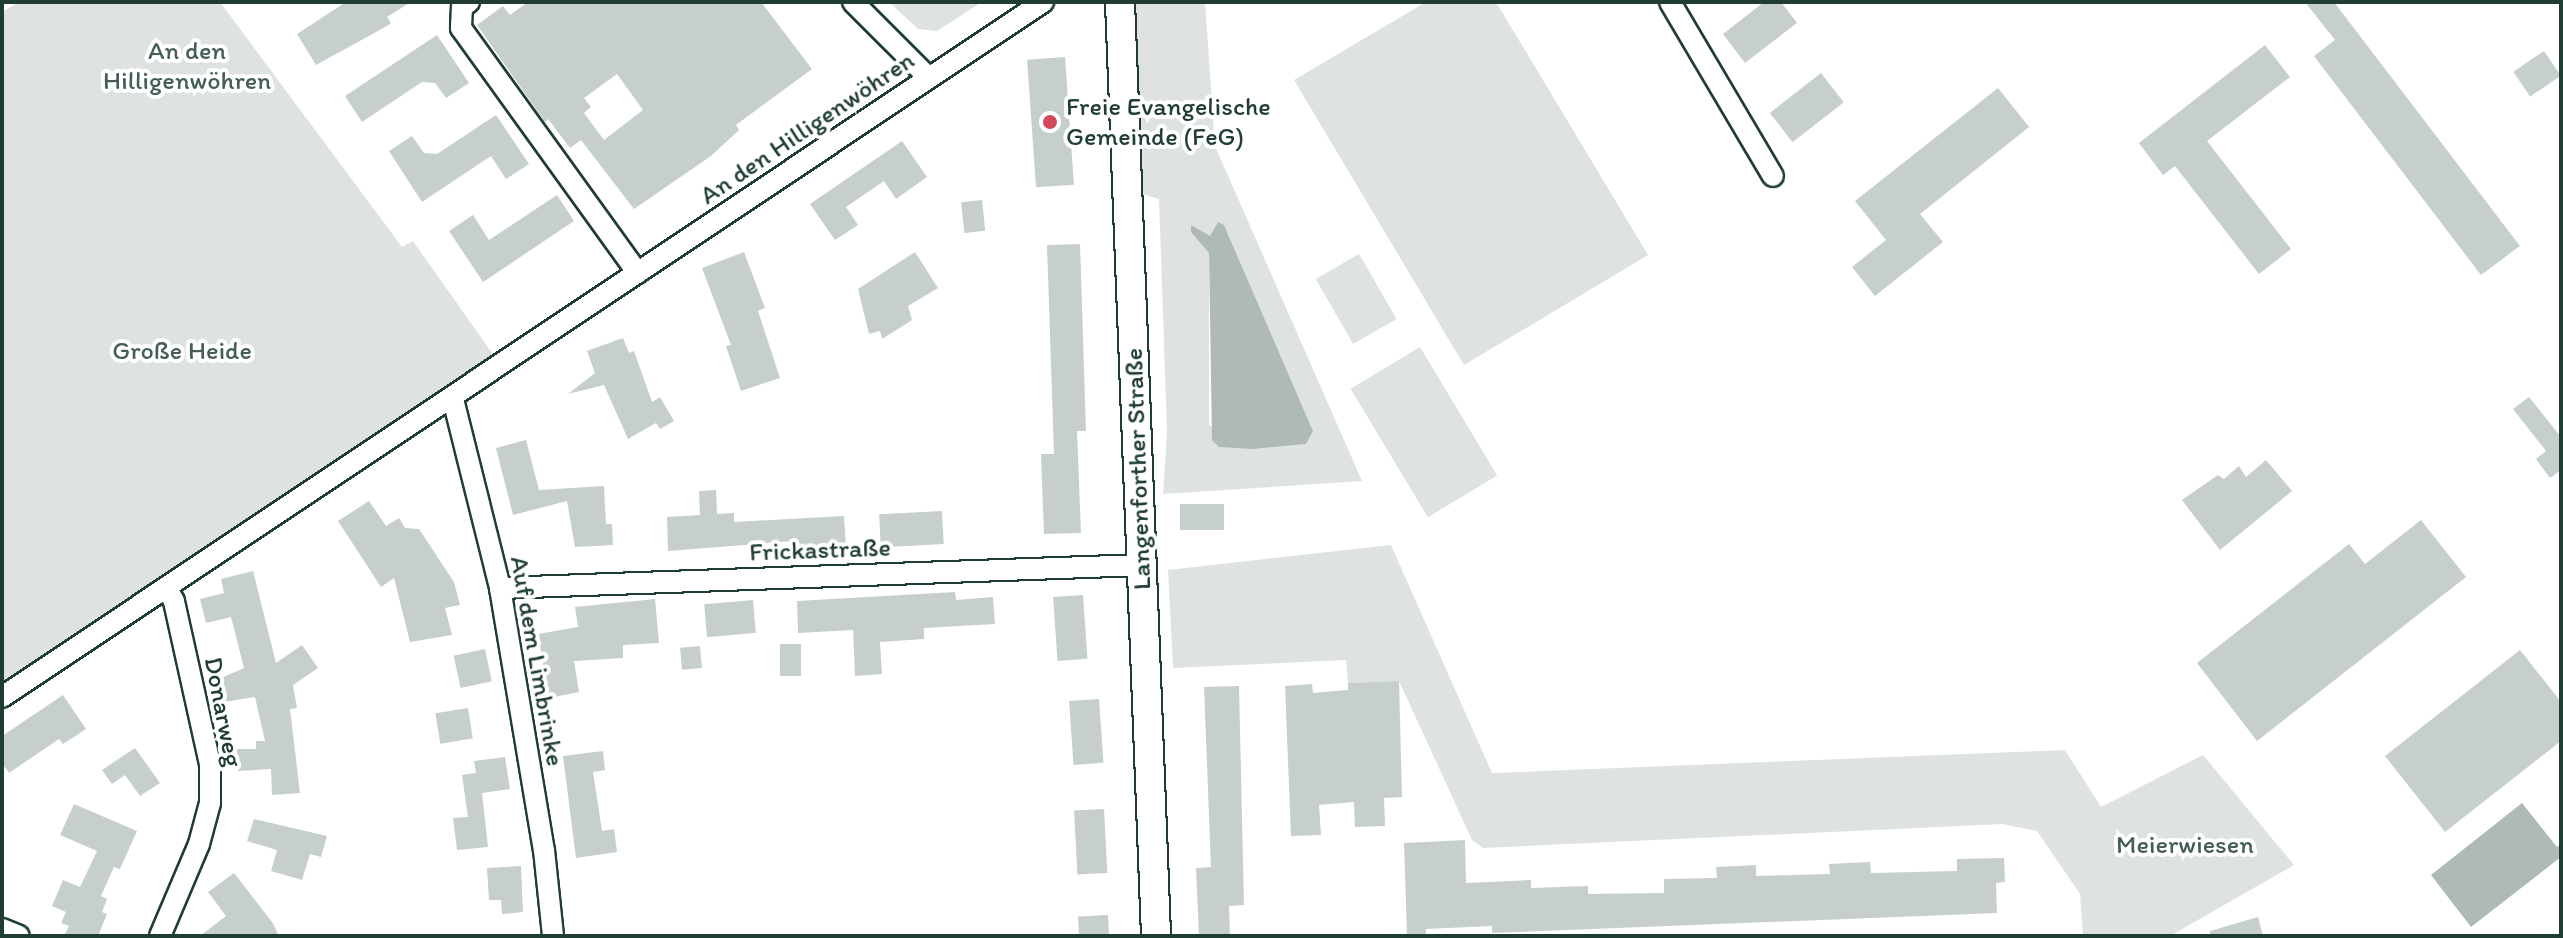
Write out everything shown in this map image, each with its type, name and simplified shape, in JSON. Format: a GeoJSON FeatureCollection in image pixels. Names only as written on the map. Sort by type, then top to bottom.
{"type":"FeatureCollection","features":[{"type":"Feature","properties":{"kind":"main road","name":"Langenforther Straße"},"geometry":{"type":"LineString","coordinates":[[1120,2],[1156,936]]}},
{"type":"Feature","properties":{"kind":"street"},"geometry":{"type":"LineString","coordinates":[[853,2],[928,77]]}},
{"type":"Feature","properties":{"kind":"street","name":"An den Hilligenwöhren"},"geometry":{"type":"LineString","coordinates":[[2,697],[453,399],[1043,2]]}},
{"type":"Feature","properties":{"kind":"street"},"geometry":{"type":"LineString","coordinates":[[1670,2],[1773,176]]}},
{"type":"Feature","properties":{"kind":"street"},"geometry":{"type":"LineString","coordinates":[[463,4],[461,28],[638,273]]}},
{"type":"Feature","properties":{"kind":"street","name":"Auf dem Limbrinke"},"geometry":{"type":"LineString","coordinates":[[453,399],[500,588],[544,850],[553,936]]}},
{"type":"Feature","properties":{"kind":"street","name":"Frickastraße"},"geometry":{"type":"LineString","coordinates":[[500,588],[1142,565]]}},
{"type":"Feature","properties":{"kind":"street","name":"Donarweg"},"geometry":{"type":"LineString","coordinates":[[160,936],[199,844],[210,803],[210,764],[174,601],[167,589]]}},
{"type":"Feature","properties":{"kind":"street"},"geometry":{"type":"LineString","coordinates":[[2,929],[19,936]]}},
{"type":"Feature","properties":{"kind":"green space","name":"Große Heide"},"geometry":{"type":"Polygon","coordinates":[[[19,2],[220,2],[402,247],[413,241],[497,360],[2,688],[2,12],[19,2]]]}},
{"type":"Feature","properties":{"kind":"green space"},"geometry":{"type":"Polygon","coordinates":[[[889,2],[982,2],[937,31],[918,29],[889,2]]]}},
{"type":"Feature","properties":{"kind":"green space"},"geometry":{"type":"Polygon","coordinates":[[[1133,2],[1205,2],[1215,146],[1362,481],[1163,494],[1167,431],[1159,199],[1142,194],[1133,2]],[[1224,225],[1209,253],[1209,425],[1254,449],[1306,444],[1313,431],[1224,225]]]}},
{"type":"Feature","properties":{"kind":"green space"},"geometry":{"type":"Polygon","coordinates":[[[1426,2],[1496,2],[1648,255],[1464,365],[1294,80],[1426,2]]]}},
{"type":"Feature","properties":{"kind":"green space"},"geometry":{"type":"Polygon","coordinates":[[[1359,254],[1396,319],[1353,344],[1316,279],[1359,254]]]}},
{"type":"Feature","properties":{"kind":"green space"},"geometry":{"type":"Polygon","coordinates":[[[1420,347],[1497,476],[1428,517],[1351,389],[1420,347]]]}},
{"type":"Feature","properties":{"kind":"green space","name":"Meierwiesen"},"geometry":{"type":"Polygon","coordinates":[[[1391,545],[1492,773],[2065,750],[2101,807],[2203,755],[2294,865],[2170,936],[2083,936],[2080,894],[2037,831],[2003,824],[1483,848],[1472,840],[1399,681],[1348,683],[1346,660],[1173,668],[1168,570],[1391,545]]]}},
{"type":"Feature","properties":{"kind":"shaded area"},"geometry":{"type":"Polygon","coordinates":[[[1218,222],[1224,225],[1313,431],[1306,444],[1254,449],[1219,447],[1212,440],[1209,253],[1191,232],[1191,225],[1210,236],[1218,222]]]}},
{"type":"Feature","properties":{"kind":"shaded area"},"geometry":{"type":"Polygon","coordinates":[[[2522,803],[2557,847],[2561,844],[2561,857],[2471,927],[2431,875],[2522,803]]]}},
{"type":"Feature","properties":{"kind":"building"},"geometry":{"type":"Polygon","coordinates":[[[346,2],[411,2],[387,17],[391,23],[387,26],[316,65],[297,34],[346,2]]]}},
{"type":"Feature","properties":{"kind":"building"},"geometry":{"type":"Polygon","coordinates":[[[528,2],[761,2],[812,69],[736,125],[739,130],[711,156],[634,209],[581,140],[570,148],[548,119],[545,122],[477,25],[503,6],[510,15],[528,2]],[[617,74],[584,98],[591,107],[584,113],[604,140],[643,110],[617,74]]]}},
{"type":"Feature","properties":{"kind":"building"},"geometry":{"type":"Polygon","coordinates":[[[1764,2],[1781,2],[1797,23],[1745,63],[1723,34],[1764,2]]]}},
{"type":"Feature","properties":{"kind":"building"},"geometry":{"type":"Polygon","coordinates":[[[2305,2],[2334,2],[2520,246],[2481,275],[2314,56],[2335,40],[2305,2]]]}},
{"type":"Feature","properties":{"kind":"building"},"geometry":{"type":"Polygon","coordinates":[[[437,35],[469,83],[446,98],[435,83],[422,82],[362,122],[345,96],[437,35]]]}},
{"type":"Feature","properties":{"kind":"building"},"geometry":{"type":"Polygon","coordinates":[[[2265,45],[2290,77],[2207,141],[2291,249],[2259,274],[2175,166],[2163,175],[2139,143],[2265,45]]]}},
{"type":"Feature","properties":{"kind":"building"},"geometry":{"type":"Polygon","coordinates":[[[2544,51],[2561,76],[2530,97],[2513,72],[2544,51]]]}},
{"type":"Feature","properties":{"kind":"building","name":"Freie Evangelische Gemeinde (FeG)"},"geometry":{"type":"Polygon","coordinates":[[[1065,57],[1074,185],[1036,187],[1027,60],[1065,57]]]}},
{"type":"Feature","properties":{"kind":"building"},"geometry":{"type":"Polygon","coordinates":[[[1821,73],[1844,102],[1793,142],[1770,113],[1821,73]]]}},
{"type":"Feature","properties":{"kind":"building"},"geometry":{"type":"Polygon","coordinates":[[[1998,88],[2029,127],[1920,214],[1943,242],[1875,296],[1852,267],[1886,240],[1855,201],[1998,88]]]}},
{"type":"Feature","properties":{"kind":"building"},"geometry":{"type":"Polygon","coordinates":[[[496,115],[529,164],[506,179],[491,156],[422,202],[389,151],[412,136],[424,153],[437,154],[496,115]]]}},
{"type":"Feature","properties":{"kind":"building"},"geometry":{"type":"Polygon","coordinates":[[[902,141],[927,177],[896,199],[884,181],[846,207],[858,225],[835,240],[810,204],[902,141]]]}},
{"type":"Feature","properties":{"kind":"building"},"geometry":{"type":"Polygon","coordinates":[[[557,195],[574,221],[483,282],[449,231],[473,215],[489,240],[557,195]]]}},
{"type":"Feature","properties":{"kind":"building"},"geometry":{"type":"Polygon","coordinates":[[[982,200],[985,231],[964,233],[961,202],[982,200]]]}},
{"type":"Feature","properties":{"kind":"building"},"geometry":{"type":"Polygon","coordinates":[[[1080,244],[1086,431],[1077,431],[1081,533],[1044,534],[1041,454],[1054,454],[1047,245],[1080,244]]]}},
{"type":"Feature","properties":{"kind":"building"},"geometry":{"type":"Polygon","coordinates":[[[744,252],[765,308],[758,311],[780,378],[741,391],[726,346],[731,345],[702,268],[744,252]]]}},
{"type":"Feature","properties":{"kind":"building"},"geometry":{"type":"Polygon","coordinates":[[[915,252],[938,288],[908,306],[912,320],[882,339],[880,331],[869,334],[858,289],[915,252]]]}},
{"type":"Feature","properties":{"kind":"building"},"geometry":{"type":"Polygon","coordinates":[[[623,338],[629,353],[634,351],[652,402],[660,397],[674,421],[660,429],[656,423],[628,439],[604,385],[568,394],[595,373],[587,351],[623,338]]]}},
{"type":"Feature","properties":{"kind":"building"},"geometry":{"type":"Polygon","coordinates":[[[2529,397],[2561,437],[2561,470],[2550,478],[2536,459],[2546,451],[2513,409],[2529,397]]]}},
{"type":"Feature","properties":{"kind":"building"},"geometry":{"type":"Polygon","coordinates":[[[526,440],[539,490],[604,486],[606,524],[612,524],[613,545],[575,547],[567,501],[513,515],[496,448],[526,440]]]}},
{"type":"Feature","properties":{"kind":"building"},"geometry":{"type":"Polygon","coordinates":[[[2266,460],[2292,491],[2220,550],[2182,500],[2218,475],[2224,479],[2239,466],[2246,477],[2266,460]]]}},
{"type":"Feature","properties":{"kind":"building"},"geometry":{"type":"Polygon","coordinates":[[[716,490],[717,514],[734,513],[734,522],[844,516],[846,549],[794,552],[794,541],[668,551],[667,517],[700,515],[699,491],[716,490]]]}},
{"type":"Feature","properties":{"kind":"building"},"geometry":{"type":"Polygon","coordinates":[[[369,501],[386,526],[399,518],[405,528],[419,529],[454,582],[460,605],[445,608],[452,635],[410,642],[394,578],[381,587],[338,521],[369,501]]]}},
{"type":"Feature","properties":{"kind":"building"},"geometry":{"type":"Polygon","coordinates":[[[1180,504],[1224,504],[1224,530],[1180,530],[1180,504]]]}},
{"type":"Feature","properties":{"kind":"building"},"geometry":{"type":"Polygon","coordinates":[[[942,511],[944,544],[881,547],[879,514],[942,511]]]}},
{"type":"Feature","properties":{"kind":"building"},"geometry":{"type":"Polygon","coordinates":[[[2421,520],[2466,577],[2257,741],[2197,663],[2349,544],[2365,564],[2421,520]]]}},
{"type":"Feature","properties":{"kind":"building"},"geometry":{"type":"Polygon","coordinates":[[[253,571],[276,663],[302,645],[318,668],[293,685],[297,708],[290,709],[300,793],[272,795],[271,769],[238,771],[237,749],[256,749],[256,741],[265,741],[255,697],[224,702],[219,679],[244,668],[231,617],[206,623],[200,599],[224,593],[221,579],[253,571]]]}},
{"type":"Feature","properties":{"kind":"building"},"geometry":{"type":"Polygon","coordinates":[[[955,592],[956,600],[993,597],[995,624],[924,628],[924,639],[880,642],[882,674],[855,676],[853,630],[798,633],[797,601],[955,592]]]}},
{"type":"Feature","properties":{"kind":"building"},"geometry":{"type":"Polygon","coordinates":[[[1083,595],[1087,659],[1058,661],[1053,597],[1083,595]]]}},
{"type":"Feature","properties":{"kind":"building"},"geometry":{"type":"Polygon","coordinates":[[[655,599],[659,643],[623,645],[623,658],[574,661],[579,692],[549,698],[538,634],[578,627],[575,607],[655,599]]]}},
{"type":"Feature","properties":{"kind":"building"},"geometry":{"type":"Polygon","coordinates":[[[753,600],[756,633],[707,637],[704,604],[753,600]]]}},
{"type":"Feature","properties":{"kind":"building"},"geometry":{"type":"Polygon","coordinates":[[[780,644],[801,644],[801,676],[780,676],[780,644]]]}},
{"type":"Feature","properties":{"kind":"building"},"geometry":{"type":"Polygon","coordinates":[[[700,646],[702,668],[682,670],[680,648],[700,646]]]}},
{"type":"Feature","properties":{"kind":"building"},"geometry":{"type":"Polygon","coordinates":[[[485,649],[492,681],[461,688],[454,656],[485,649]]]}},
{"type":"Feature","properties":{"kind":"building"},"geometry":{"type":"Polygon","coordinates":[[[2520,650],[2561,702],[2561,741],[2445,832],[2385,756],[2520,650]]]}},
{"type":"Feature","properties":{"kind":"building"},"geometry":{"type":"Polygon","coordinates":[[[1399,681],[1402,797],[1384,798],[1385,826],[1355,827],[1354,802],[1319,805],[1321,835],[1291,836],[1285,686],[1312,684],[1313,693],[1348,690],[1348,683],[1399,681]]]}},
{"type":"Feature","properties":{"kind":"building"},"geometry":{"type":"Polygon","coordinates":[[[1239,686],[1244,905],[1229,906],[1230,936],[1199,936],[1196,868],[1211,867],[1204,687],[1239,686]]]}},
{"type":"Feature","properties":{"kind":"building"},"geometry":{"type":"Polygon","coordinates":[[[63,695],[86,729],[63,744],[59,739],[9,773],[2,763],[2,736],[63,695]]]}},
{"type":"Feature","properties":{"kind":"building"},"geometry":{"type":"Polygon","coordinates":[[[1099,699],[1103,763],[1074,765],[1069,701],[1099,699]]]}},
{"type":"Feature","properties":{"kind":"building"},"geometry":{"type":"Polygon","coordinates":[[[468,708],[473,739],[440,744],[435,713],[468,708]]]}},
{"type":"Feature","properties":{"kind":"building"},"geometry":{"type":"Polygon","coordinates":[[[135,748],[160,783],[140,796],[125,775],[112,784],[102,770],[135,748]]]}},
{"type":"Feature","properties":{"kind":"building"},"geometry":{"type":"Polygon","coordinates":[[[603,751],[605,770],[593,772],[602,831],[614,829],[617,852],[576,858],[563,756],[603,751]]]}},
{"type":"Feature","properties":{"kind":"building"},"geometry":{"type":"Polygon","coordinates":[[[505,757],[510,789],[482,793],[488,847],[457,850],[453,818],[468,817],[462,775],[476,773],[474,761],[505,757]]]}},
{"type":"Feature","properties":{"kind":"building"},"geometry":{"type":"Polygon","coordinates":[[[74,804],[137,831],[120,869],[114,867],[101,896],[107,899],[102,912],[107,914],[98,936],[64,936],[69,926],[61,923],[66,912],[52,906],[63,880],[80,887],[97,851],[60,835],[74,804]]]}},
{"type":"Feature","properties":{"kind":"building"},"geometry":{"type":"Polygon","coordinates":[[[1104,809],[1107,873],[1077,874],[1074,811],[1104,809]]]}},
{"type":"Feature","properties":{"kind":"building"},"geometry":{"type":"Polygon","coordinates":[[[254,819],[327,836],[321,857],[310,854],[302,880],[271,871],[277,850],[247,841],[254,819]]]}},
{"type":"Feature","properties":{"kind":"building"},"geometry":{"type":"Polygon","coordinates":[[[1465,840],[1466,883],[1531,880],[1531,888],[1588,886],[1588,894],[1664,893],[1664,879],[1717,878],[1716,867],[1756,865],[1756,876],[1830,874],[1829,864],[1870,862],[1871,873],[1957,871],[1957,859],[2004,858],[2005,882],[1996,883],[1997,913],[1492,933],[1492,926],[1426,929],[1426,936],[1407,936],[1404,843],[1465,840]]]}},
{"type":"Feature","properties":{"kind":"building"},"geometry":{"type":"Polygon","coordinates":[[[521,866],[523,912],[502,914],[501,900],[489,900],[487,868],[521,866]]]}},
{"type":"Feature","properties":{"kind":"building"},"geometry":{"type":"Polygon","coordinates":[[[234,873],[272,922],[279,936],[200,936],[226,916],[208,892],[234,873]]]}},
{"type":"Feature","properties":{"kind":"building"},"geometry":{"type":"Polygon","coordinates":[[[1108,915],[1109,936],[1079,936],[1078,917],[1108,915]]]}},
{"type":"Feature","properties":{"kind":"building"},"geometry":{"type":"Polygon","coordinates":[[[2258,917],[2263,936],[2210,936],[2210,931],[2258,917]]]}},
{"type":"Feature","properties":{"kind":"place","name":"Freie Evangelische Gemeinde (FeG)"},"geometry":{"type":"Point","coordinates":[1050,122]}}]}
